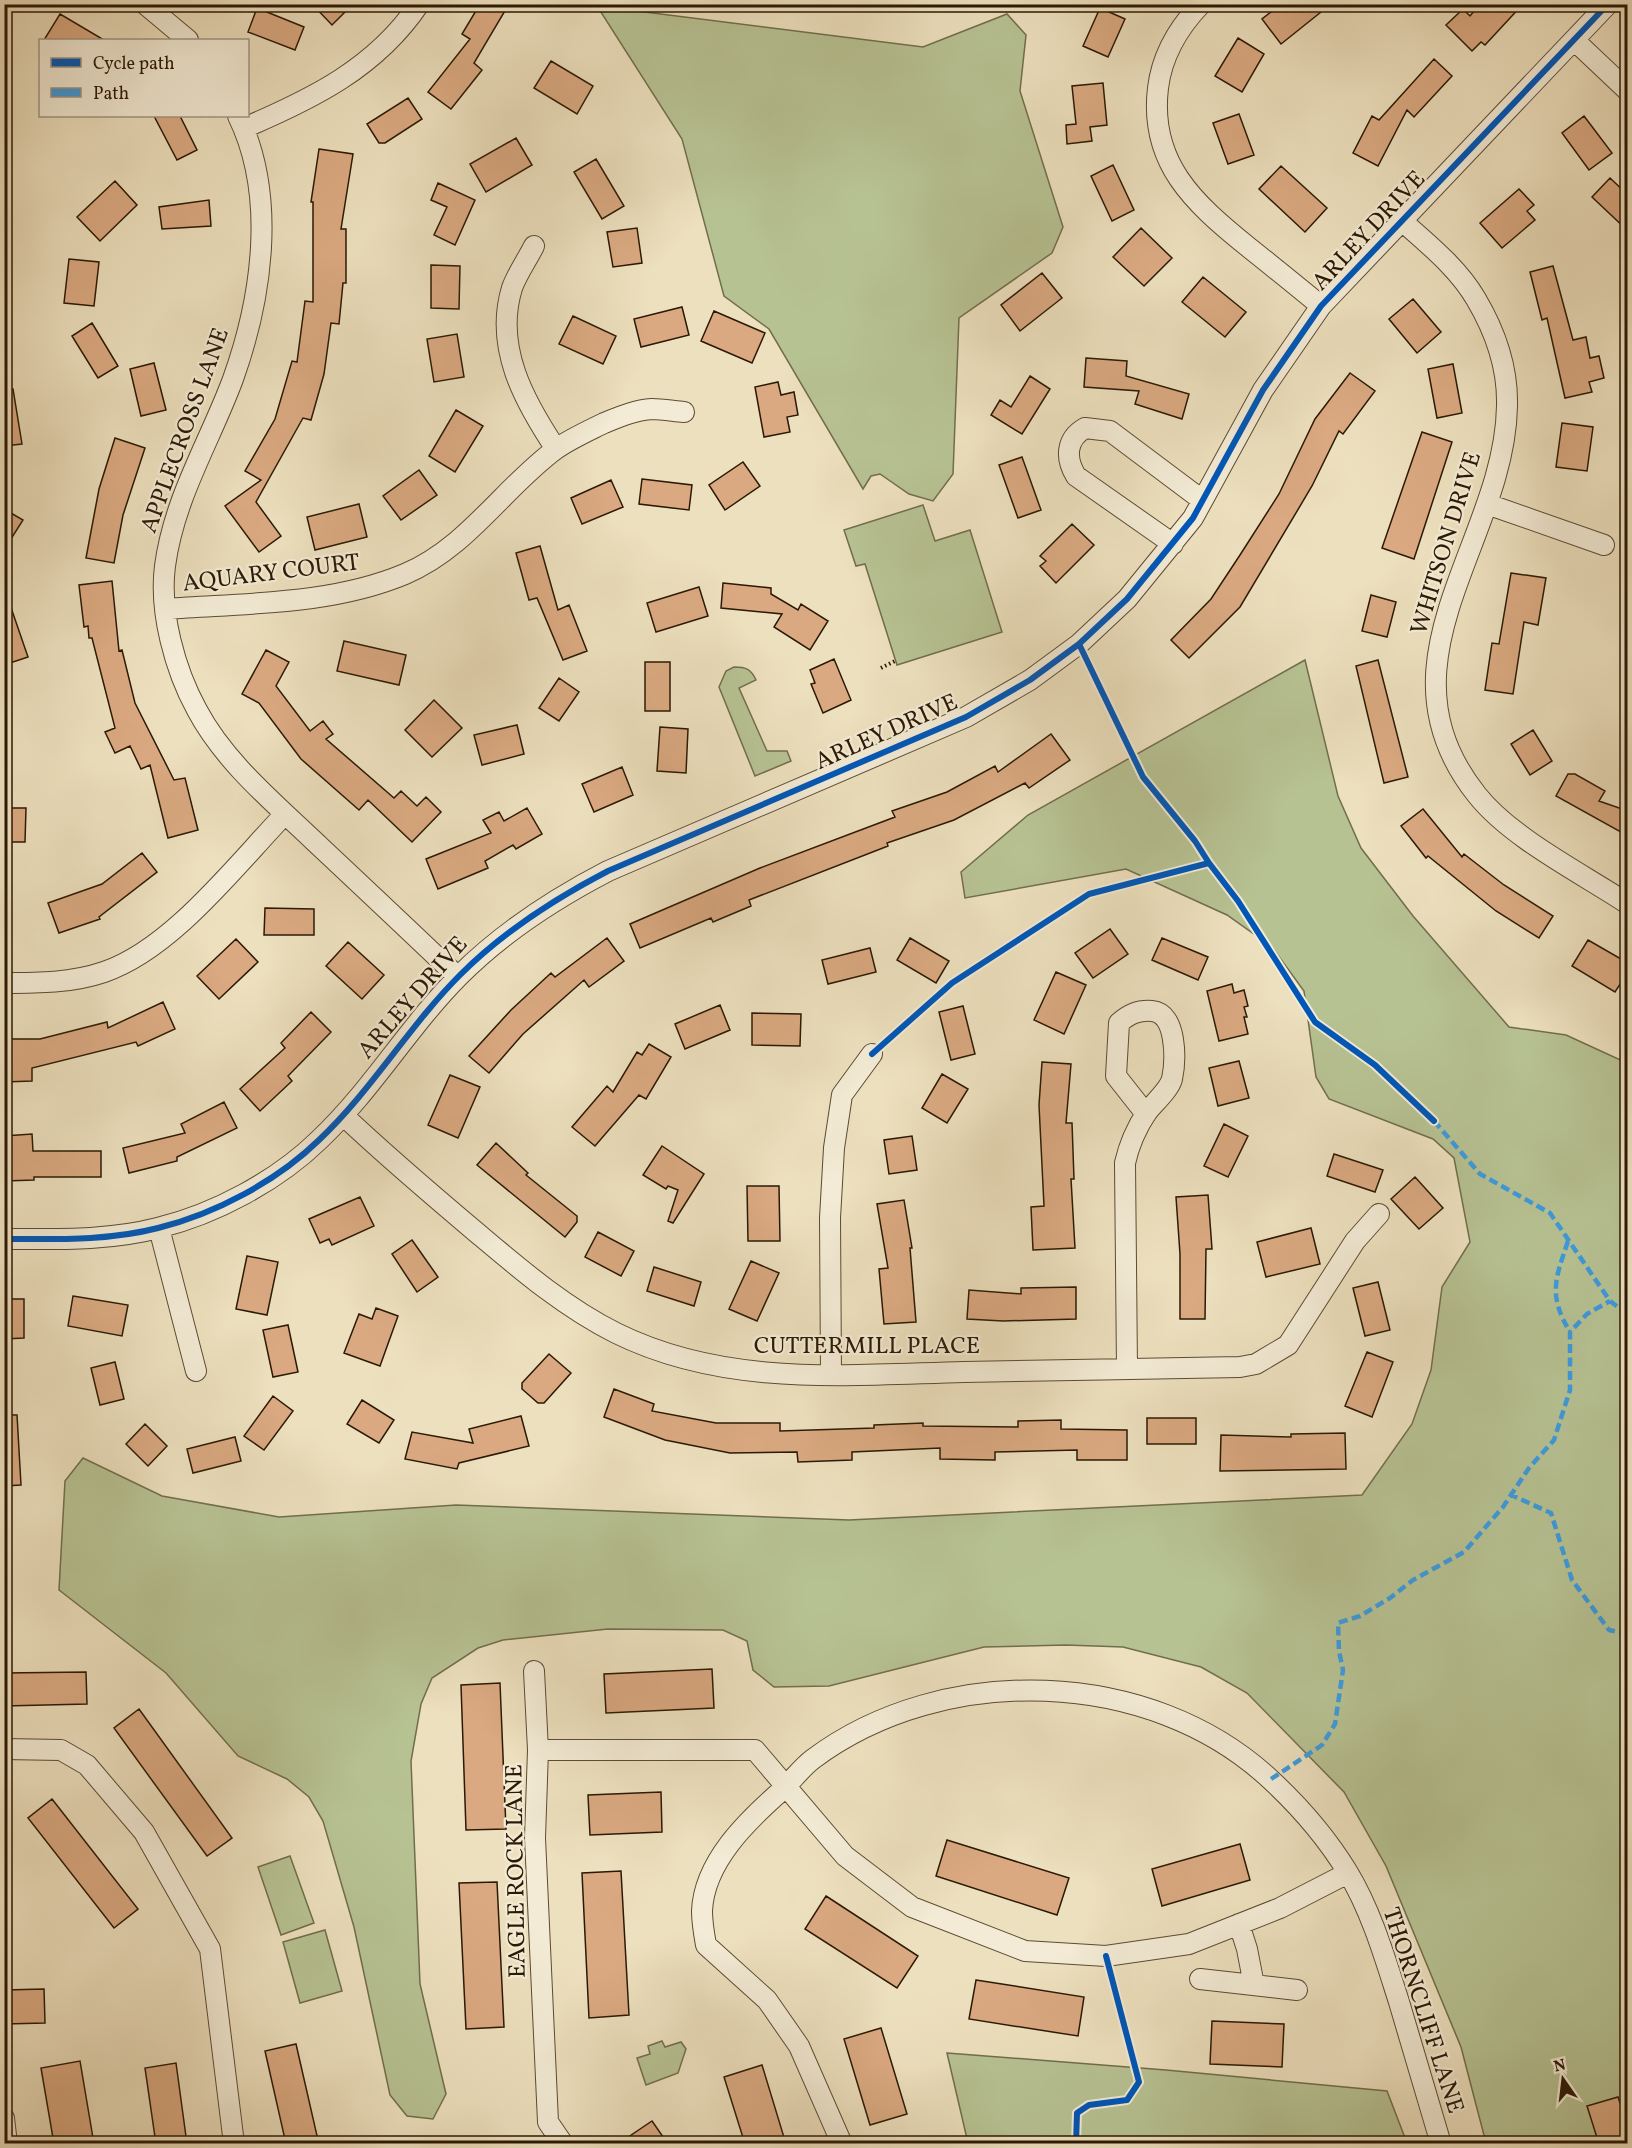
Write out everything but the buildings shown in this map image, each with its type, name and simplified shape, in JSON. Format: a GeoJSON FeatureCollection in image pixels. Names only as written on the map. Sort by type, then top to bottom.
{"type":"FeatureCollection","features":[{"type":"Feature","properties":{"kind":"street"},"geometry":{"type":"LineString","coordinates":[[145,4],[187,39]]}},
{"type":"Feature","properties":{"kind":"street"},"geometry":{"type":"LineString","coordinates":[[241,122],[335,85],[366,63],[396,35],[419,4]]}},
{"type":"Feature","properties":{"kind":"street"},"geometry":{"type":"LineString","coordinates":[[1201,4],[1175,37],[1163,65],[1157,99],[1158,124],[1163,148],[1185,189],[1208,214],[1322,306]]}},
{"type":"Feature","properties":{"kind":"street","name":"ARLEY DRIVE"},"geometry":{"type":"LineString","coordinates":[[4,1239],[80,1239],[159,1228],[215,1207],[255,1187],[307,1152],[343,1115],[459,977],[489,947],[517,927],[590,880],[966,717],[1030,681],[1078,644],[1119,606],[1173,544],[1202,500],[1263,390],[1322,306],[1608,4]]}},
{"type":"Feature","properties":{"kind":"street"},"geometry":{"type":"LineString","coordinates":[[1574,40],[1628,92]]}},
{"type":"Feature","properties":{"kind":"street","name":"APPLECROSS LANE"},"geometry":{"type":"LineString","coordinates":[[241,122],[256,172],[261,206],[261,244],[252,314],[233,379],[173,523],[165,568],[167,609],[176,661],[198,712],[224,750],[285,814],[459,977]]}},
{"type":"Feature","properties":{"kind":"street","name":"WHITSON DRIVE"},"geometry":{"type":"LineString","coordinates":[[1401,220],[1461,278],[1487,318],[1500,350],[1506,385],[1506,422],[1501,454],[1487,504],[1440,636],[1437,691],[1442,722],[1453,756],[1477,794],[1503,821],[1628,904]]}},
{"type":"Feature","properties":{"kind":"street"},"geometry":{"type":"LineString","coordinates":[[534,246],[513,285],[510,298],[508,345],[522,394],[556,449]]}},
{"type":"Feature","properties":{"kind":"street","name":"AQUARY COURT"},"geometry":{"type":"LineString","coordinates":[[167,609],[341,593],[407,574],[450,548],[556,449],[590,430],[629,414],[651,409],[684,412]]}},
{"type":"Feature","properties":{"kind":"street"},"geometry":{"type":"LineString","coordinates":[[1173,544],[1076,476],[1069,465],[1068,449],[1076,433],[1085,428],[1110,431],[1202,500]]}},
{"type":"Feature","properties":{"kind":"street"},"geometry":{"type":"LineString","coordinates":[[1487,504],[1604,545]]}},
{"type":"Feature","properties":{"kind":"street"},"geometry":{"type":"LineString","coordinates":[[4,983],[77,980],[104,972],[145,952],[194,910],[285,814]]}},
{"type":"Feature","properties":{"kind":"street"},"geometry":{"type":"LineString","coordinates":[[1127,1369],[1125,1163],[1128,1147],[1146,1114],[1172,1080],[1173,1030],[1167,1018],[1154,1011],[1132,1012],[1119,1023],[1116,1076],[1146,1114]]}},
{"type":"Feature","properties":{"kind":"street"},"geometry":{"type":"LineString","coordinates":[[831,1375],[830,1218],[834,1148],[842,1095],[872,1054]]}},
{"type":"Feature","properties":{"kind":"street","name":"CUTTERMILL PLACE"},"geometry":{"type":"LineString","coordinates":[[343,1115],[382,1153],[549,1291],[616,1333],[685,1359],[771,1375],[1240,1367],[1256,1364],[1288,1345],[1354,1241],[1379,1214]]}},
{"type":"Feature","properties":{"kind":"street"},"geometry":{"type":"LineString","coordinates":[[159,1228],[196,1371]]}},
{"type":"Feature","properties":{"kind":"street"},"geometry":{"type":"LineString","coordinates":[[534,1671],[538,1750]]}},
{"type":"Feature","properties":{"kind":"street","name":"THORNCLIFF LANE"},"geometry":{"type":"LineString","coordinates":[[842,2144],[793,2037],[767,2000],[706,1945],[702,1911],[709,1878],[726,1850],[751,1817],[812,1760],[844,1740],[909,1710],[965,1696],[1016,1690],[1089,1695],[1165,1715],[1221,1743],[1270,1779],[1322,1835],[1348,1873],[1382,1946],[1441,2144]]}},
{"type":"Feature","properties":{"kind":"street"},"geometry":{"type":"LineString","coordinates":[[4,1749],[61,1750],[79,1760],[87,1765],[144,1832],[210,1949],[234,2144]]}},
{"type":"Feature","properties":{"kind":"street","name":"EAGLE ROCK LANE"},"geometry":{"type":"LineString","coordinates":[[563,2144],[548,2122],[535,1838],[538,1750],[755,1749],[785,1787]]}},
{"type":"Feature","properties":{"kind":"street"},"geometry":{"type":"LineString","coordinates":[[785,1787],[845,1856],[912,1907],[1025,1951],[1106,1956],[1189,1944],[1280,1908],[1348,1873]]}},
{"type":"Feature","properties":{"kind":"street"},"geometry":{"type":"LineString","coordinates":[[1239,1924],[1247,1948],[1254,1985]]}},
{"type":"Feature","properties":{"kind":"street"},"geometry":{"type":"LineString","coordinates":[[1200,1979],[1297,1989]]}},
{"type":"Feature","properties":{"kind":"street"},"geometry":{"type":"LineString","coordinates":[[4,2118],[7,2144]]}},
{"type":"Feature","properties":{"kind":"path"},"geometry":{"type":"LineString","coordinates":[[881,668],[896,661]]}},
{"type":"Feature","properties":{"kind":"green space"},"geometry":{"type":"Polygon","coordinates":[[[597,6],[923,47],[1007,14],[1026,35],[1020,91],[1063,227],[1052,253],[959,318],[953,474],[933,501],[909,494],[880,474],[871,476],[863,489],[769,329],[724,296],[682,139],[597,6]]]}},
{"type":"Feature","properties":{"kind":"green space"},"geometry":{"type":"Polygon","coordinates":[[[923,505],[935,541],[970,530],[1002,632],[897,665],[865,564],[856,566],[844,530],[923,505]]]}},
{"type":"Feature","properties":{"kind":"green space"},"geometry":{"type":"Polygon","coordinates":[[[1305,660],[1338,796],[1361,848],[1413,916],[1509,1027],[1566,1035],[1627,1063],[1627,2143],[1486,2143],[1461,2047],[1386,1866],[1344,1792],[1247,1693],[1201,1667],[1123,1647],[1066,1645],[984,1647],[829,1686],[774,1687],[753,1670],[747,1641],[723,1630],[608,1629],[503,1640],[478,1648],[432,1678],[421,1704],[411,1761],[420,1984],[446,2094],[433,2119],[407,2116],[390,2095],[354,1927],[323,1821],[309,1797],[287,1779],[238,1756],[166,1673],[59,1590],[65,1481],[83,1458],[162,1496],[279,1517],[456,1505],[849,1520],[1362,1495],[1412,1424],[1431,1370],[1442,1287],[1470,1242],[1454,1158],[1433,1139],[1329,1099],[1316,1077],[1304,991],[1272,947],[1227,915],[1126,869],[965,898],[961,872],[1028,815],[1305,660]]]}},
{"type":"Feature","properties":{"kind":"green space"},"geometry":{"type":"Polygon","coordinates":[[[734,667],[748,669],[756,680],[739,688],[767,751],[787,751],[791,761],[755,776],[719,687],[726,671],[734,667]]]}},
{"type":"Feature","properties":{"kind":"green space"},"geometry":{"type":"Polygon","coordinates":[[[290,1856],[314,1923],[281,1935],[258,1867],[290,1856]]]}},
{"type":"Feature","properties":{"kind":"green space"},"geometry":{"type":"Polygon","coordinates":[[[325,1930],[342,1991],[300,2003],[283,1942],[325,1930]]]}},
{"type":"Feature","properties":{"kind":"green space"},"geometry":{"type":"Polygon","coordinates":[[[662,2041],[665,2047],[681,2042],[686,2049],[678,2073],[646,2085],[637,2058],[650,2054],[648,2046],[662,2041]]]}},
{"type":"Feature","properties":{"kind":"green space"},"geometry":{"type":"Polygon","coordinates":[[[947,2053],[1166,2070],[1387,2091],[1407,2143],[968,2143],[947,2053]]]}},
{"type":"Feature","properties":{"kind":"marked path"},"geometry":{"type":"LineString","coordinates":[[1434,1121],[1480,1174],[1550,1213],[1610,1301],[1628,1315]]}},
{"type":"Feature","properties":{"kind":"marked path"},"geometry":{"type":"LineString","coordinates":[[1568,1241],[1557,1277],[1556,1297],[1570,1332]]}},
{"type":"Feature","properties":{"kind":"marked path"},"geometry":{"type":"LineString","coordinates":[[1271,1779],[1322,1745],[1335,1724],[1343,1670],[1339,1651],[1338,1623],[1360,1616],[1390,1598],[1413,1580],[1464,1552],[1503,1507],[1529,1468],[1554,1440],[1570,1390],[1570,1332],[1587,1314],[1610,1301]]}},
{"type":"Feature","properties":{"kind":"marked path"},"geometry":{"type":"LineString","coordinates":[[1509,1494],[1551,1513],[1572,1580],[1609,1630],[1628,1634]]}},
{"type":"Feature","properties":{"kind":"cycle path"},"geometry":{"type":"LineString","coordinates":[[4,1239],[81,1238],[139,1232],[180,1222],[244,1194],[284,1169],[319,1140],[356,1100],[424,1015],[460,975],[511,931],[549,905],[608,871],[966,717],[1030,680],[1079,644],[1127,599],[1193,518],[1263,390],[1321,306],[1608,4]]}},
{"type":"Feature","properties":{"kind":"cycle path"},"geometry":{"type":"LineString","coordinates":[[872,1054],[952,983],[1089,894],[1209,863],[1195,841],[1143,777],[1079,644]]}},
{"type":"Feature","properties":{"kind":"cycle path"},"geometry":{"type":"LineString","coordinates":[[1209,863],[1238,901],[1315,1022],[1375,1065],[1434,1121]]}},
{"type":"Feature","properties":{"kind":"cycle path"},"geometry":{"type":"LineString","coordinates":[[1076,2144],[1077,2113],[1089,2105],[1127,2100],[1139,2082],[1106,1956]]}}]}
